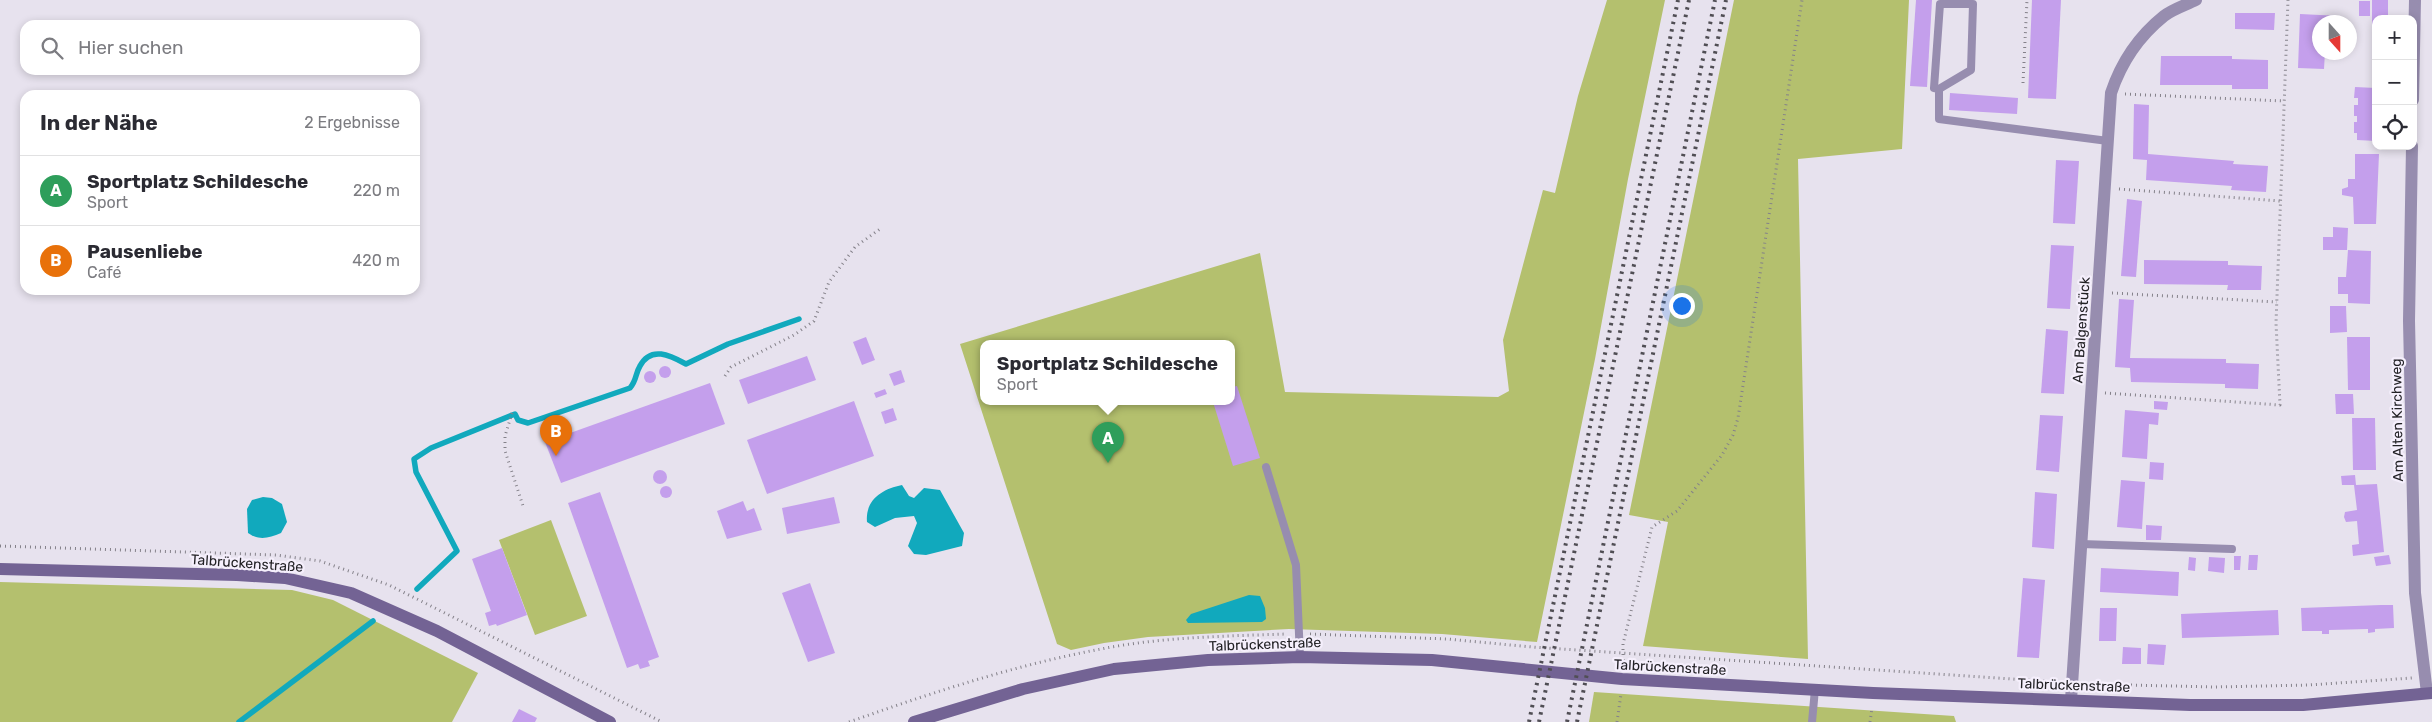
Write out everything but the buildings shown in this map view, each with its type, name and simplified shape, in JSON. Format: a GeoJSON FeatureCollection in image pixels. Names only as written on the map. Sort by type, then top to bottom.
{"type":"FeatureCollection","features":[{"type":"Feature","properties":{"kind":"main road","name":"Talbrückenstraße"},"geometry":{"type":"LineString","coordinates":[[0,568],[286,578],[351,593],[437,631],[610,722]]}},
{"type":"Feature","properties":{"kind":"main road","name":"Talbrückenstraße"},"geometry":{"type":"LineString","coordinates":[[914,722],[1023,689],[1114,669],[1208,660],[1300,657],[1432,660],[1622,679],[2190,705],[2303,704],[2429,693]]}},
{"type":"Feature","properties":{"kind":"street","name":"Am Balgenstück"},"geometry":{"type":"LineString","coordinates":[[2071,700],[2111,93],[2128,55],[2142,38],[2165,16],[2196,0]]}},
{"type":"Feature","properties":{"kind":"street"},"geometry":{"type":"LineString","coordinates":[[2414,60],[2415,0]]}},
{"type":"Feature","properties":{"kind":"street","name":"Am Alten Kirchweg"},"geometry":{"type":"LineString","coordinates":[[2412,150],[2409,321],[2415,574],[2425,677],[2429,693]]}},
{"type":"Feature","properties":{"kind":"lane"},"geometry":{"type":"LineString","coordinates":[[1940,4],[1973,4],[1970,70],[1939,89],[1934,88],[1940,4]]}},
{"type":"Feature","properties":{"kind":"lane"},"geometry":{"type":"LineString","coordinates":[[1939,89],[1939,119],[2108,141]]}},
{"type":"Feature","properties":{"kind":"lane"},"geometry":{"type":"LineString","coordinates":[[1266,467],[1296,565],[1300,657]]}},
{"type":"Feature","properties":{"kind":"lane"},"geometry":{"type":"LineString","coordinates":[[2081,544],[2232,549]]}},
{"type":"Feature","properties":{"kind":"lane"},"geometry":{"type":"LineString","coordinates":[[1812,722],[1815,689]]}},
{"type":"Feature","properties":{"kind":"path"},"geometry":{"type":"LineString","coordinates":[[1623,654],[1652,527],[1677,511],[1722,455],[1733,435],[1738,418],[1802,0]]}},
{"type":"Feature","properties":{"kind":"path"},"geometry":{"type":"LineString","coordinates":[[2023,83],[2027,0]]}},
{"type":"Feature","properties":{"kind":"path"},"geometry":{"type":"LineString","coordinates":[[2092,393],[2280,404],[2276,302],[2288,0]]}},
{"type":"Feature","properties":{"kind":"path"},"geometry":{"type":"LineString","coordinates":[[2111,93],[2284,101]]}},
{"type":"Feature","properties":{"kind":"path"},"geometry":{"type":"LineString","coordinates":[[2105,188],[2280,201]]}},
{"type":"Feature","properties":{"kind":"path"},"geometry":{"type":"LineString","coordinates":[[725,376],[731,367],[794,335],[814,321],[829,282],[855,247],[880,229]]}},
{"type":"Feature","properties":{"kind":"path"},"geometry":{"type":"LineString","coordinates":[[2098,292],[2276,302]]}},
{"type":"Feature","properties":{"kind":"path"},"geometry":{"type":"LineString","coordinates":[[512,413],[505,436],[506,451],[524,509]]}},
{"type":"Feature","properties":{"kind":"path"},"geometry":{"type":"LineString","coordinates":[[1532,647],[2072,683],[2253,686],[2308,685],[2425,677]]}},
{"type":"Feature","properties":{"kind":"green space"},"geometry":{"type":"Polygon","coordinates":[[[1607,0],[1665,0],[1628,179],[1595,359],[1537,642],[1442,634],[1289,629],[1148,637],[1071,650],[1057,644],[960,344],[1260,253],[1285,392],[1498,397],[1509,391],[1503,340],[1543,190],[1555,193],[1578,96],[1607,0]]]}},
{"type":"Feature","properties":{"kind":"green space"},"geometry":{"type":"Polygon","coordinates":[[[1734,0],[1909,0],[1902,149],[1798,159],[1808,659],[1643,646],[1668,522],[1629,515],[1734,0]]]}},
{"type":"Feature","properties":{"kind":"green space"},"geometry":{"type":"Polygon","coordinates":[[[551,520],[587,616],[535,635],[499,540],[551,520]]]}},
{"type":"Feature","properties":{"kind":"green space"},"geometry":{"type":"Polygon","coordinates":[[[0,582],[292,590],[333,600],[478,673],[452,722],[0,722],[0,582]]]}},
{"type":"Feature","properties":{"kind":"green space"},"geometry":{"type":"Polygon","coordinates":[[[1594,692],[1954,716],[1956,722],[1589,722],[1594,692]]]}},
{"type":"Feature","properties":{"kind":"water"},"geometry":{"type":"Polygon","coordinates":[[[902,485],[909,496],[914,498],[924,488],[940,490],[964,533],[962,546],[926,555],[914,554],[908,546],[917,523],[914,516],[895,518],[875,527],[867,522],[869,508],[876,497],[888,489],[902,485]]]}},
{"type":"Feature","properties":{"kind":"water"},"geometry":{"type":"Polygon","coordinates":[[[263,497],[272,498],[282,504],[287,522],[281,533],[260,538],[248,533],[247,509],[252,500],[263,497]]]}},
{"type":"Feature","properties":{"kind":"water"},"geometry":{"type":"Polygon","coordinates":[[[1249,595],[1260,596],[1265,608],[1266,619],[1262,622],[1188,623],[1186,620],[1191,614],[1249,595]]]}},
{"type":"Feature","properties":{"kind":"waterway"},"geometry":{"type":"LineString","coordinates":[[417,589],[457,551],[416,472],[414,459],[431,448],[515,414],[518,420],[528,423],[630,388],[640,366],[645,360],[655,354],[668,356],[686,364],[728,344],[799,319]]}},
{"type":"Feature","properties":{"kind":"waterway"},"geometry":{"type":"LineString","coordinates":[[239,722],[373,621]]}},
{"type":"Feature","properties":{"kind":"railway"},"geometry":{"type":"LineString","coordinates":[[1529,722],[1678,0]]}},
{"type":"Feature","properties":{"kind":"railway"},"geometry":{"type":"LineString","coordinates":[[1539,722],[1689,0]]}},
{"type":"Feature","properties":{"kind":"railway"},"geometry":{"type":"LineString","coordinates":[[1567,722],[1715,0]]}},
{"type":"Feature","properties":{"kind":"railway"},"geometry":{"type":"LineString","coordinates":[[1577,722],[1726,0]]}},
{"type":"Feature","properties":{"kind":"place","name":"Pausenliebe"},"geometry":{"type":"Point","coordinates":[556,456]}},
{"type":"Feature","properties":{"kind":"place","name":"Sportplatz Schildesche"},"geometry":{"type":"Point","coordinates":[1108,463]}}]}
